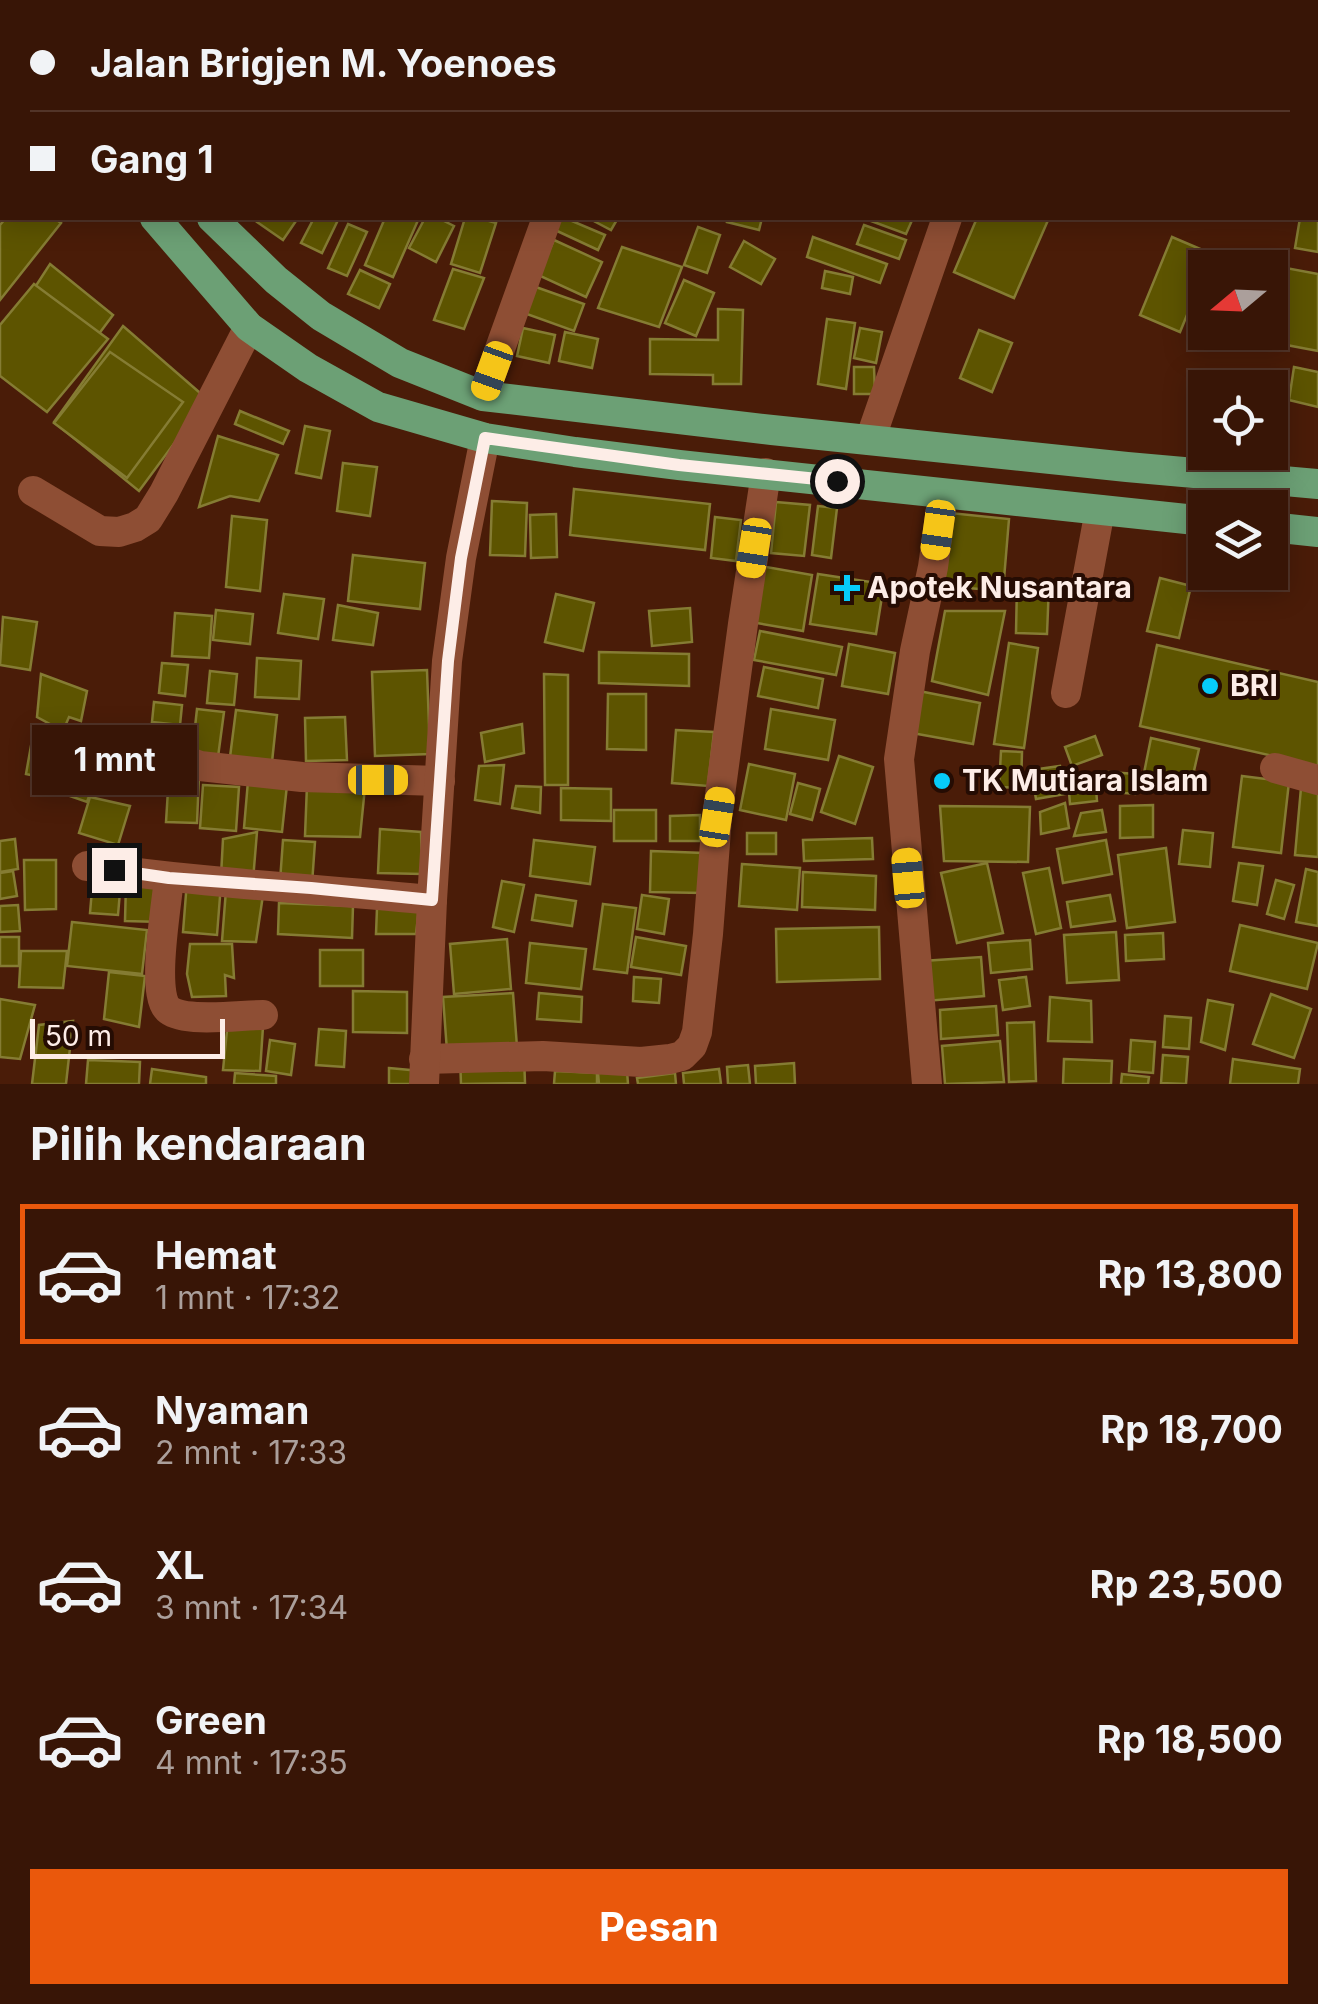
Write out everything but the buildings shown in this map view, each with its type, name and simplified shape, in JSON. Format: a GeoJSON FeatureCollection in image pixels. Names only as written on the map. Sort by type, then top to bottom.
{"type":"FeatureCollection","features":[{"type":"Feature","properties":{"kind":"main road"},"geometry":{"type":"LineString","coordinates":[[157,220],[249,327],[308,368],[378,407],[485,438],[679,465],[1188,519]]}},
{"type":"Feature","properties":{"kind":"main road"},"geometry":{"type":"LineString","coordinates":[[214,220],[320,316],[400,363],[483,396],[772,430],[1318,484]]}},
{"type":"Feature","properties":{"kind":"main road"},"geometry":{"type":"LineString","coordinates":[[766,472],[772,430]]}},
{"type":"Feature","properties":{"kind":"main road"},"geometry":{"type":"LineString","coordinates":[[1288,529],[1318,532]]}},
{"type":"Feature","properties":{"kind":"street"},"geometry":{"type":"LineString","coordinates":[[483,396],[545,220]]}},
{"type":"Feature","properties":{"kind":"street"},"geometry":{"type":"LineString","coordinates":[[870,440],[945,220]]}},
{"type":"Feature","properties":{"kind":"street"},"geometry":{"type":"LineString","coordinates":[[33,490],[100,531],[119,532],[148,519],[249,327]]}},
{"type":"Feature","properties":{"kind":"street"},"geometry":{"type":"LineString","coordinates":[[485,438],[458,575],[448,661],[424,1072],[544,1056],[642,1062],[682,1056],[692,1046],[708,934],[717,817],[766,472]]}},
{"type":"Feature","properties":{"kind":"street"},"geometry":{"type":"LineString","coordinates":[[927,1084],[899,759],[942,494]]}},
{"type":"Feature","properties":{"kind":"street"},"geometry":{"type":"LineString","coordinates":[[1066,693],[1100,510]]}},
{"type":"Feature","properties":{"kind":"street"},"geometry":{"type":"LineString","coordinates":[[126,740],[200,766],[302,777],[440,781]]}},
{"type":"Feature","properties":{"kind":"street"},"geometry":{"type":"LineString","coordinates":[[1275,768],[1318,780]]}},
{"type":"Feature","properties":{"kind":"street"},"geometry":{"type":"LineString","coordinates":[[87,866],[169,878],[432,900]]}},
{"type":"Feature","properties":{"kind":"street"},"geometry":{"type":"LineString","coordinates":[[169,878],[161,952],[161,1001],[168,1010],[185,1016],[263,1015]]}},
{"type":"Feature","properties":{"kind":"place","name":"Apotek Nusantara"},"geometry":{"type":"Point","coordinates":[847,588]}},
{"type":"Feature","properties":{"kind":"place","name":"BRI"},"geometry":{"type":"Point","coordinates":[1210,686]}},
{"type":"Feature","properties":{"kind":"place","name":"TK Mutiara Islam"},"geometry":{"type":"Point","coordinates":[942,781]}},
{"type":"Feature","properties":{"kind":"route"},"geometry":{"type":"LineString","coordinates":[[114,870],[432,900],[448,661],[461,558],[485,438],[679,465],[837,481]]}}]}
